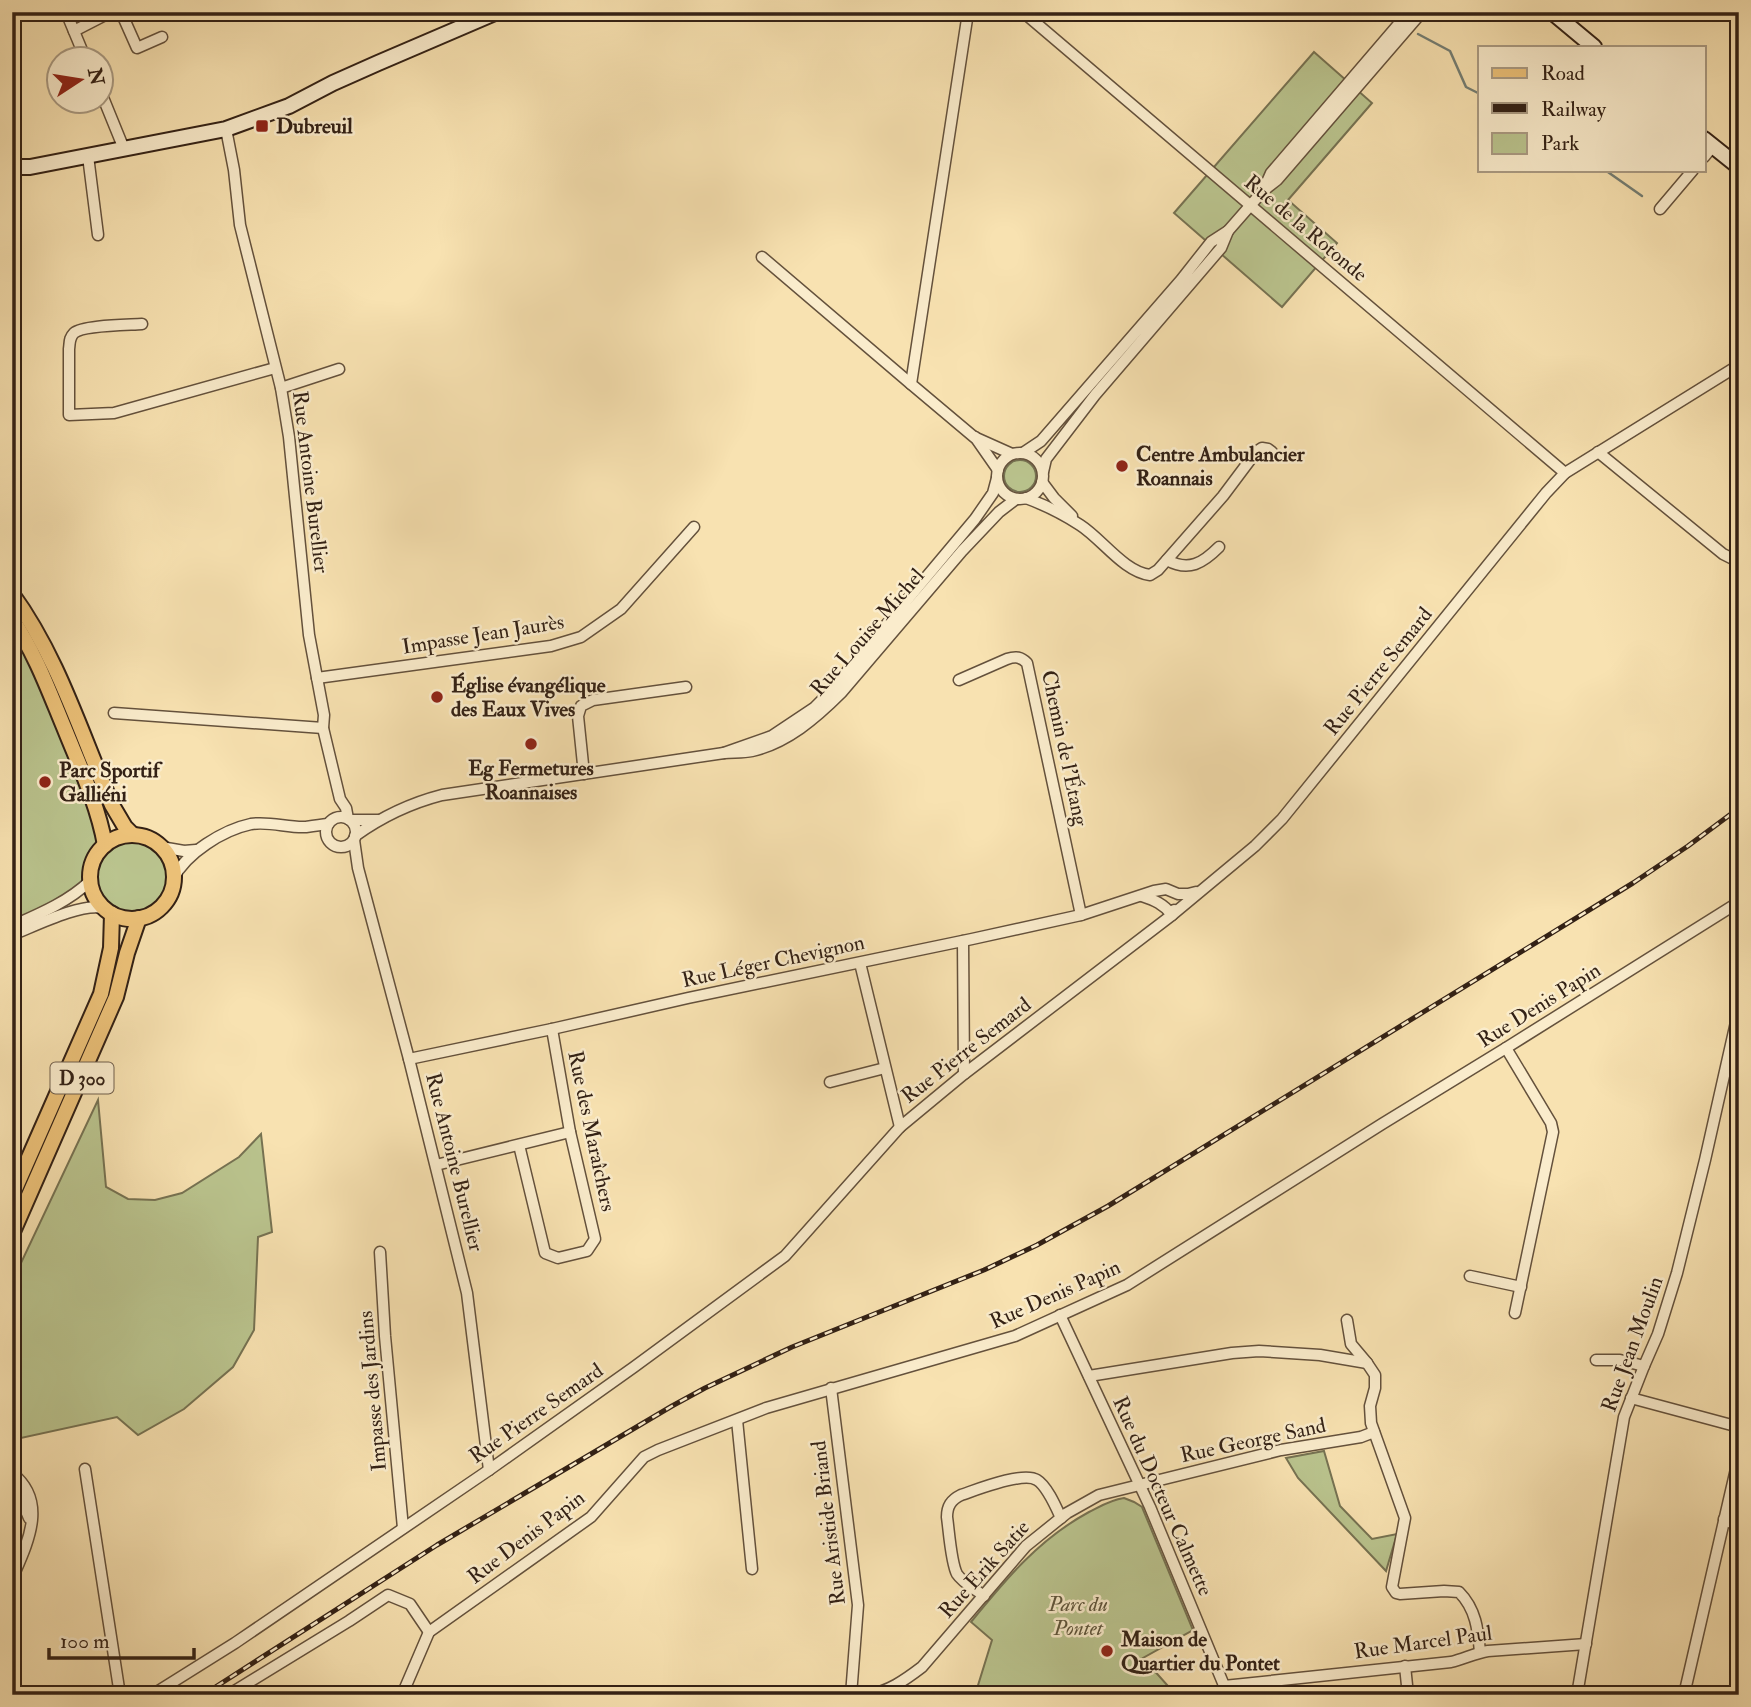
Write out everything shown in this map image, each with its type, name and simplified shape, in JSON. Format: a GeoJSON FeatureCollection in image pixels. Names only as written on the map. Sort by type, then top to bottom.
{"type":"FeatureCollection","features":[{"type":"Feature","properties":{"kind":"main road"},"geometry":{"type":"LineString","coordinates":[[12,594],[36,629],[49,656],[112,806],[133,835],[150,840],[161,847],[170,862],[173,879],[163,905],[148,915],[130,919],[108,911],[92,891],[90,873],[95,858],[104,845],[133,835]]}},
{"type":"Feature","properties":{"kind":"main road"},"geometry":{"type":"LineString","coordinates":[[12,619],[44,677],[93,801],[104,845]]}},
{"type":"Feature","properties":{"kind":"main road","name":"D 300"},"geometry":{"type":"LineString","coordinates":[[12,1196],[101,994],[113,934],[108,911]]}},
{"type":"Feature","properties":{"kind":"main road","name":"D 300"},"geometry":{"type":"LineString","coordinates":[[12,1234],[117,997],[127,953],[139,918]]}},
{"type":"Feature","properties":{"kind":"street"},"geometry":{"type":"LineString","coordinates":[[65,12],[80,46]]}},
{"type":"Feature","properties":{"kind":"street"},"geometry":{"type":"LineString","coordinates":[[74,31],[111,12]]}},
{"type":"Feature","properties":{"kind":"street"},"geometry":{"type":"LineString","coordinates":[[121,12],[137,48],[162,37]]}},
{"type":"Feature","properties":{"kind":"street"},"geometry":{"type":"LineString","coordinates":[[12,167],[30,167],[226,129],[289,106],[366,68],[497,12]]}},
{"type":"Feature","properties":{"kind":"street"},"geometry":{"type":"LineString","coordinates":[[911,384],[967,19],[971,12]]}},
{"type":"Feature","properties":{"kind":"street","name":"Rue de la Rotonde"},"geometry":{"type":"LineString","coordinates":[[1023,12],[1565,473]]}},
{"type":"Feature","properties":{"kind":"street"},"geometry":{"type":"LineString","coordinates":[[1263,191],[1271,173],[1409,12]]}},
{"type":"Feature","properties":{"kind":"street"},"geometry":{"type":"LineString","coordinates":[[997,474],[1001,463],[1041,440],[1212,242],[1227,231],[1263,191],[1277,180],[1422,12]]}},
{"type":"Feature","properties":{"kind":"street"},"geometry":{"type":"LineString","coordinates":[[1552,12],[1593,46]]}},
{"type":"Feature","properties":{"kind":"street"},"geometry":{"type":"LineString","coordinates":[[111,116],[124,149]]}},
{"type":"Feature","properties":{"kind":"street","name":"Rue Antoine Burellier"},"geometry":{"type":"LineString","coordinates":[[226,129],[240,225],[281,388],[289,437],[309,635],[324,715],[323,728],[340,799],[349,820]]}},
{"type":"Feature","properties":{"kind":"street"},"geometry":{"type":"LineString","coordinates":[[1707,147],[1739,167]]}},
{"type":"Feature","properties":{"kind":"street"},"geometry":{"type":"LineString","coordinates":[[88,156],[98,235]]}},
{"type":"Feature","properties":{"kind":"street"},"geometry":{"type":"LineString","coordinates":[[1660,209],[1691,172]]}},
{"type":"Feature","properties":{"kind":"street"},"geometry":{"type":"LineString","coordinates":[[1021,498],[1036,492],[1046,459],[1095,395],[1221,248],[1227,231]]}},
{"type":"Feature","properties":{"kind":"street"},"geometry":{"type":"LineString","coordinates":[[762,257],[974,437],[997,474],[1003,492],[1047,506],[1082,526]]}},
{"type":"Feature","properties":{"kind":"street"},"geometry":{"type":"LineString","coordinates":[[142,324],[84,328],[70,338],[69,415],[114,413],[275,368]]}},
{"type":"Feature","properties":{"kind":"street","name":"Rue Pierre Semard"},"geometry":{"type":"LineString","coordinates":[[152,1695],[234,1643],[489,1470],[635,1367],[785,1255],[900,1127],[964,1074],[1172,915],[1255,846],[1282,819],[1565,473],[1739,365]]}},
{"type":"Feature","properties":{"kind":"street"},"geometry":{"type":"LineString","coordinates":[[281,388],[339,369]]}},
{"type":"Feature","properties":{"kind":"street"},"geometry":{"type":"LineString","coordinates":[[974,437],[1036,459],[1054,498],[1136,572],[1150,575],[1158,570],[1223,496],[1256,452],[1262,448],[1272,452]]}},
{"type":"Feature","properties":{"kind":"street"},"geometry":{"type":"LineString","coordinates":[[1598,452],[1723,554],[1739,562]]}},
{"type":"Feature","properties":{"kind":"street","name":"Rue Louise Michel"},"geometry":{"type":"LineString","coordinates":[[724,753],[772,736],[814,708],[975,519],[993,493],[997,474]]}},
{"type":"Feature","properties":{"kind":"street","name":"Rue Louise Michel"},"geometry":{"type":"LineString","coordinates":[[355,838],[378,820],[442,795],[750,751],[772,744],[821,713],[962,551],[999,512],[1021,498]]}},
{"type":"Feature","properties":{"kind":"street","name":"Impasse Jean Jaurès"},"geometry":{"type":"LineString","coordinates":[[317,678],[551,646],[581,637],[621,609],[694,527]]}},
{"type":"Feature","properties":{"kind":"street"},"geometry":{"type":"LineString","coordinates":[[1167,560],[1186,566],[1205,560],[1219,547]]}},
{"type":"Feature","properties":{"kind":"street","name":"Chemin de l'Étang"},"geometry":{"type":"LineString","coordinates":[[959,680],[1014,657],[1027,663],[1082,915]]}},
{"type":"Feature","properties":{"kind":"street"},"geometry":{"type":"LineString","coordinates":[[584,774],[578,716],[581,706],[593,700],[686,687]]}},
{"type":"Feature","properties":{"kind":"street"},"geometry":{"type":"LineString","coordinates":[[114,713],[323,728]]}},
{"type":"Feature","properties":{"kind":"street"},"geometry":{"type":"LineString","coordinates":[[327,839],[326,830],[340,799]]}},
{"type":"Feature","properties":{"kind":"street"},"geometry":{"type":"LineString","coordinates":[[173,879],[178,869],[196,850],[251,824],[305,827],[340,817],[349,820],[355,828],[355,838],[341,848],[305,827]]}},
{"type":"Feature","properties":{"kind":"street","name":"Rue Louise Michel"},"geometry":{"type":"LineString","coordinates":[[349,820],[378,820]]}},
{"type":"Feature","properties":{"kind":"street","name":"Rue Antoine Burellier"},"geometry":{"type":"LineString","coordinates":[[355,838],[358,868],[410,1059],[467,1293],[489,1470]]}},
{"type":"Feature","properties":{"kind":"street"},"geometry":{"type":"LineString","coordinates":[[161,847],[178,851],[196,850]]}},
{"type":"Feature","properties":{"kind":"street","name":"Rue Antoine Burellier"},"geometry":{"type":"LineString","coordinates":[[341,848],[358,868]]}},
{"type":"Feature","properties":{"kind":"street"},"geometry":{"type":"LineString","coordinates":[[12,926],[48,910],[90,881]]}},
{"type":"Feature","properties":{"kind":"street","name":"Rue Léger Chevignon"},"geometry":{"type":"LineString","coordinates":[[410,1059],[1082,915],[1154,891],[1166,889],[1188,894],[1200,891]]}},
{"type":"Feature","properties":{"kind":"street"},"geometry":{"type":"LineString","coordinates":[[1172,915],[1176,905],[1175,892]]}},
{"type":"Feature","properties":{"kind":"street"},"geometry":{"type":"LineString","coordinates":[[1142,896],[1155,900],[1172,915]]}},
{"type":"Feature","properties":{"kind":"street","name":"Rue Denis Papin"},"geometry":{"type":"LineString","coordinates":[[429,1632],[591,1517],[644,1457],[766,1408],[1015,1336],[1127,1285],[1739,902]]}},
{"type":"Feature","properties":{"kind":"street"},"geometry":{"type":"LineString","coordinates":[[12,935],[55,917],[94,906],[108,911]]}},
{"type":"Feature","properties":{"kind":"street"},"geometry":{"type":"LineString","coordinates":[[963,941],[964,1074]]}},
{"type":"Feature","properties":{"kind":"street"},"geometry":{"type":"LineString","coordinates":[[860,963],[900,1127]]}},
{"type":"Feature","properties":{"kind":"street","name":"Rue Jean Moulin"},"geometry":{"type":"LineString","coordinates":[[1577,1695],[1624,1417],[1658,1334],[1677,1273],[1739,1009]]}},
{"type":"Feature","properties":{"kind":"street","name":"Rue des Maraîchers"},"geometry":{"type":"LineString","coordinates":[[519,1144],[545,1253],[558,1258],[587,1251],[595,1239],[570,1132],[552,1029]]}},
{"type":"Feature","properties":{"kind":"street"},"geometry":{"type":"LineString","coordinates":[[1506,1048],[1551,1123],[1553,1132],[1515,1314]]}},
{"type":"Feature","properties":{"kind":"street"},"geometry":{"type":"LineString","coordinates":[[1729,1056],[1739,1062]]}},
{"type":"Feature","properties":{"kind":"street"},"geometry":{"type":"LineString","coordinates":[[830,1082],[885,1068]]}},
{"type":"Feature","properties":{"kind":"street"},"geometry":{"type":"LineString","coordinates":[[436,1165],[570,1132]]}},
{"type":"Feature","properties":{"kind":"street","name":"Impasse des Jardins"},"geometry":{"type":"LineString","coordinates":[[380,1252],[403,1528]]}},
{"type":"Feature","properties":{"kind":"street"},"geometry":{"type":"LineString","coordinates":[[1470,1276],[1521,1287]]}},
{"type":"Feature","properties":{"kind":"street","name":"Rue du Docteur Calmette"},"geometry":{"type":"LineString","coordinates":[[1060,1315],[1139,1485],[1226,1690]]}},
{"type":"Feature","properties":{"kind":"street"},"geometry":{"type":"LineString","coordinates":[[1347,1320],[1351,1344],[1375,1375],[1371,1423],[1405,1518],[1392,1583],[1394,1590],[1400,1594],[1459,1592],[1476,1619],[1480,1653]]}},
{"type":"Feature","properties":{"kind":"street"},"geometry":{"type":"LineString","coordinates":[[1089,1376],[1259,1351],[1320,1355],[1367,1363]]}},
{"type":"Feature","properties":{"kind":"street"},"geometry":{"type":"LineString","coordinates":[[1596,1360],[1620,1360],[1644,1366]]}},
{"type":"Feature","properties":{"kind":"street","name":"Rue Aristide Briand"},"geometry":{"type":"LineString","coordinates":[[831,1388],[858,1605],[852,1695]]}},
{"type":"Feature","properties":{"kind":"street"},"geometry":{"type":"LineString","coordinates":[[1632,1398],[1739,1427]]}},
{"type":"Feature","properties":{"kind":"street"},"geometry":{"type":"LineString","coordinates":[[737,1420],[752,1569]]}},
{"type":"Feature","properties":{"kind":"street","name":"Rue George Sand"},"geometry":{"type":"LineString","coordinates":[[1139,1485],[1281,1450],[1362,1437],[1374,1432]]}},
{"type":"Feature","properties":{"kind":"street"},"geometry":{"type":"LineString","coordinates":[[1684,1695],[1739,1456]]}},
{"type":"Feature","properties":{"kind":"street"},"geometry":{"type":"LineString","coordinates":[[85,1469],[120,1695]]}},
{"type":"Feature","properties":{"kind":"street"},"geometry":{"type":"LineString","coordinates":[[12,1473],[27,1488],[33,1511],[28,1541],[12,1579]]}},
{"type":"Feature","properties":{"kind":"street"},"geometry":{"type":"LineString","coordinates":[[984,1596],[957,1575],[954,1566],[947,1517],[954,1498],[1017,1478],[1032,1478],[1038,1480],[1044,1488],[1061,1518]]}},
{"type":"Feature","properties":{"kind":"street","name":"Rue Erik Satie"},"geometry":{"type":"LineString","coordinates":[[867,1695],[894,1686],[922,1667],[1026,1546],[1061,1518],[1099,1494],[1139,1485]]}},
{"type":"Feature","properties":{"kind":"street"},"geometry":{"type":"LineString","coordinates":[[12,1486],[18,1492],[32,1525]]}},
{"type":"Feature","properties":{"kind":"street"},"geometry":{"type":"LineString","coordinates":[[1724,1518],[1739,1527]]}},
{"type":"Feature","properties":{"kind":"street"},"geometry":{"type":"LineString","coordinates":[[228,1695],[388,1595],[410,1604],[429,1632],[402,1695]]}},
{"type":"Feature","properties":{"kind":"street","name":"Rue Marcel Paul"},"geometry":{"type":"LineString","coordinates":[[1226,1690],[1451,1661],[1480,1653],[1586,1644]]}},
{"type":"Feature","properties":{"kind":"street"},"geometry":{"type":"LineString","coordinates":[[1405,1666],[1408,1695]]}},
{"type":"Feature","properties":{"kind":"green space"},"geometry":{"type":"Polygon","coordinates":[[[1314,52],[1372,103],[1288,200],[1337,243],[1282,307],[1174,213],[1314,52]]]}},
{"type":"Feature","properties":{"kind":"green space"},"geometry":{"type":"Polygon","coordinates":[[[1020,460],[1032,464],[1036,476],[1032,488],[1020,492],[1008,488],[1004,476],[1008,464],[1020,460]]]}},
{"type":"Feature","properties":{"kind":"green space","name":"Parc Sportif Galliéni"},"geometry":{"type":"Polygon","coordinates":[[[12,630],[25,650],[59,732],[99,842],[85,865],[84,882],[12,923],[12,630]]]}},
{"type":"Feature","properties":{"kind":"green space"},"geometry":{"type":"Polygon","coordinates":[[[132,840],[146,843],[158,850],[165,862],[168,876],[165,890],[158,902],[146,909],[132,912],[118,909],[106,902],[99,890],[96,876],[99,862],[106,850],[118,843],[132,840]]]}},
{"type":"Feature","properties":{"kind":"green space"},"geometry":{"type":"Polygon","coordinates":[[[98,1100],[106,1187],[128,1199],[155,1200],[182,1193],[239,1157],[261,1134],[272,1232],[258,1237],[254,1330],[233,1367],[184,1409],[138,1435],[117,1417],[16,1439],[15,1460],[12,1459],[12,1282],[98,1100]]]}},
{"type":"Feature","properties":{"kind":"green space"},"geometry":{"type":"Polygon","coordinates":[[[1324,1451],[1340,1506],[1372,1539],[1397,1534],[1386,1571],[1298,1478],[1286,1458],[1324,1451]]]}},
{"type":"Feature","properties":{"kind":"green space","name":"Parc du Pontet"},"geometry":{"type":"Polygon","coordinates":[[[1124,1498],[1142,1507],[1193,1630],[1143,1658],[1176,1695],[975,1695],[992,1640],[971,1622],[1039,1547],[1089,1512],[1124,1498]]]}},
{"type":"Feature","properties":{"kind":"waterway"},"geometry":{"type":"LineString","coordinates":[[1418,34],[1450,51],[1466,87],[1478,93]]}},
{"type":"Feature","properties":{"kind":"waterway"},"geometry":{"type":"LineString","coordinates":[[1608,172],[1642,196]]}},
{"type":"Feature","properties":{"kind":"railway"},"geometry":{"type":"LineString","coordinates":[[203,1695],[437,1545],[705,1388],[792,1347],[984,1270],[1108,1206],[1633,883],[1739,808]]}},
{"type":"Feature","properties":{"kind":"place","name":"Dubreuil"},"geometry":{"type":"Point","coordinates":[262,126]}},
{"type":"Feature","properties":{"kind":"place","name":"Centre Ambulancier Roannais"},"geometry":{"type":"Point","coordinates":[1122,466]}},
{"type":"Feature","properties":{"kind":"place","name":"Église évangélique des Eaux Vives"},"geometry":{"type":"Point","coordinates":[437,697]}},
{"type":"Feature","properties":{"kind":"place","name":"Eg Fermetures Roannaises"},"geometry":{"type":"Point","coordinates":[531,744]}},
{"type":"Feature","properties":{"kind":"place","name":"Parc Sportif Galliéni"},"geometry":{"type":"Point","coordinates":[45,782]}},
{"type":"Feature","properties":{"kind":"place","name":"Maison de Quartier du Pontet"},"geometry":{"type":"Point","coordinates":[1107,1651]}}]}
